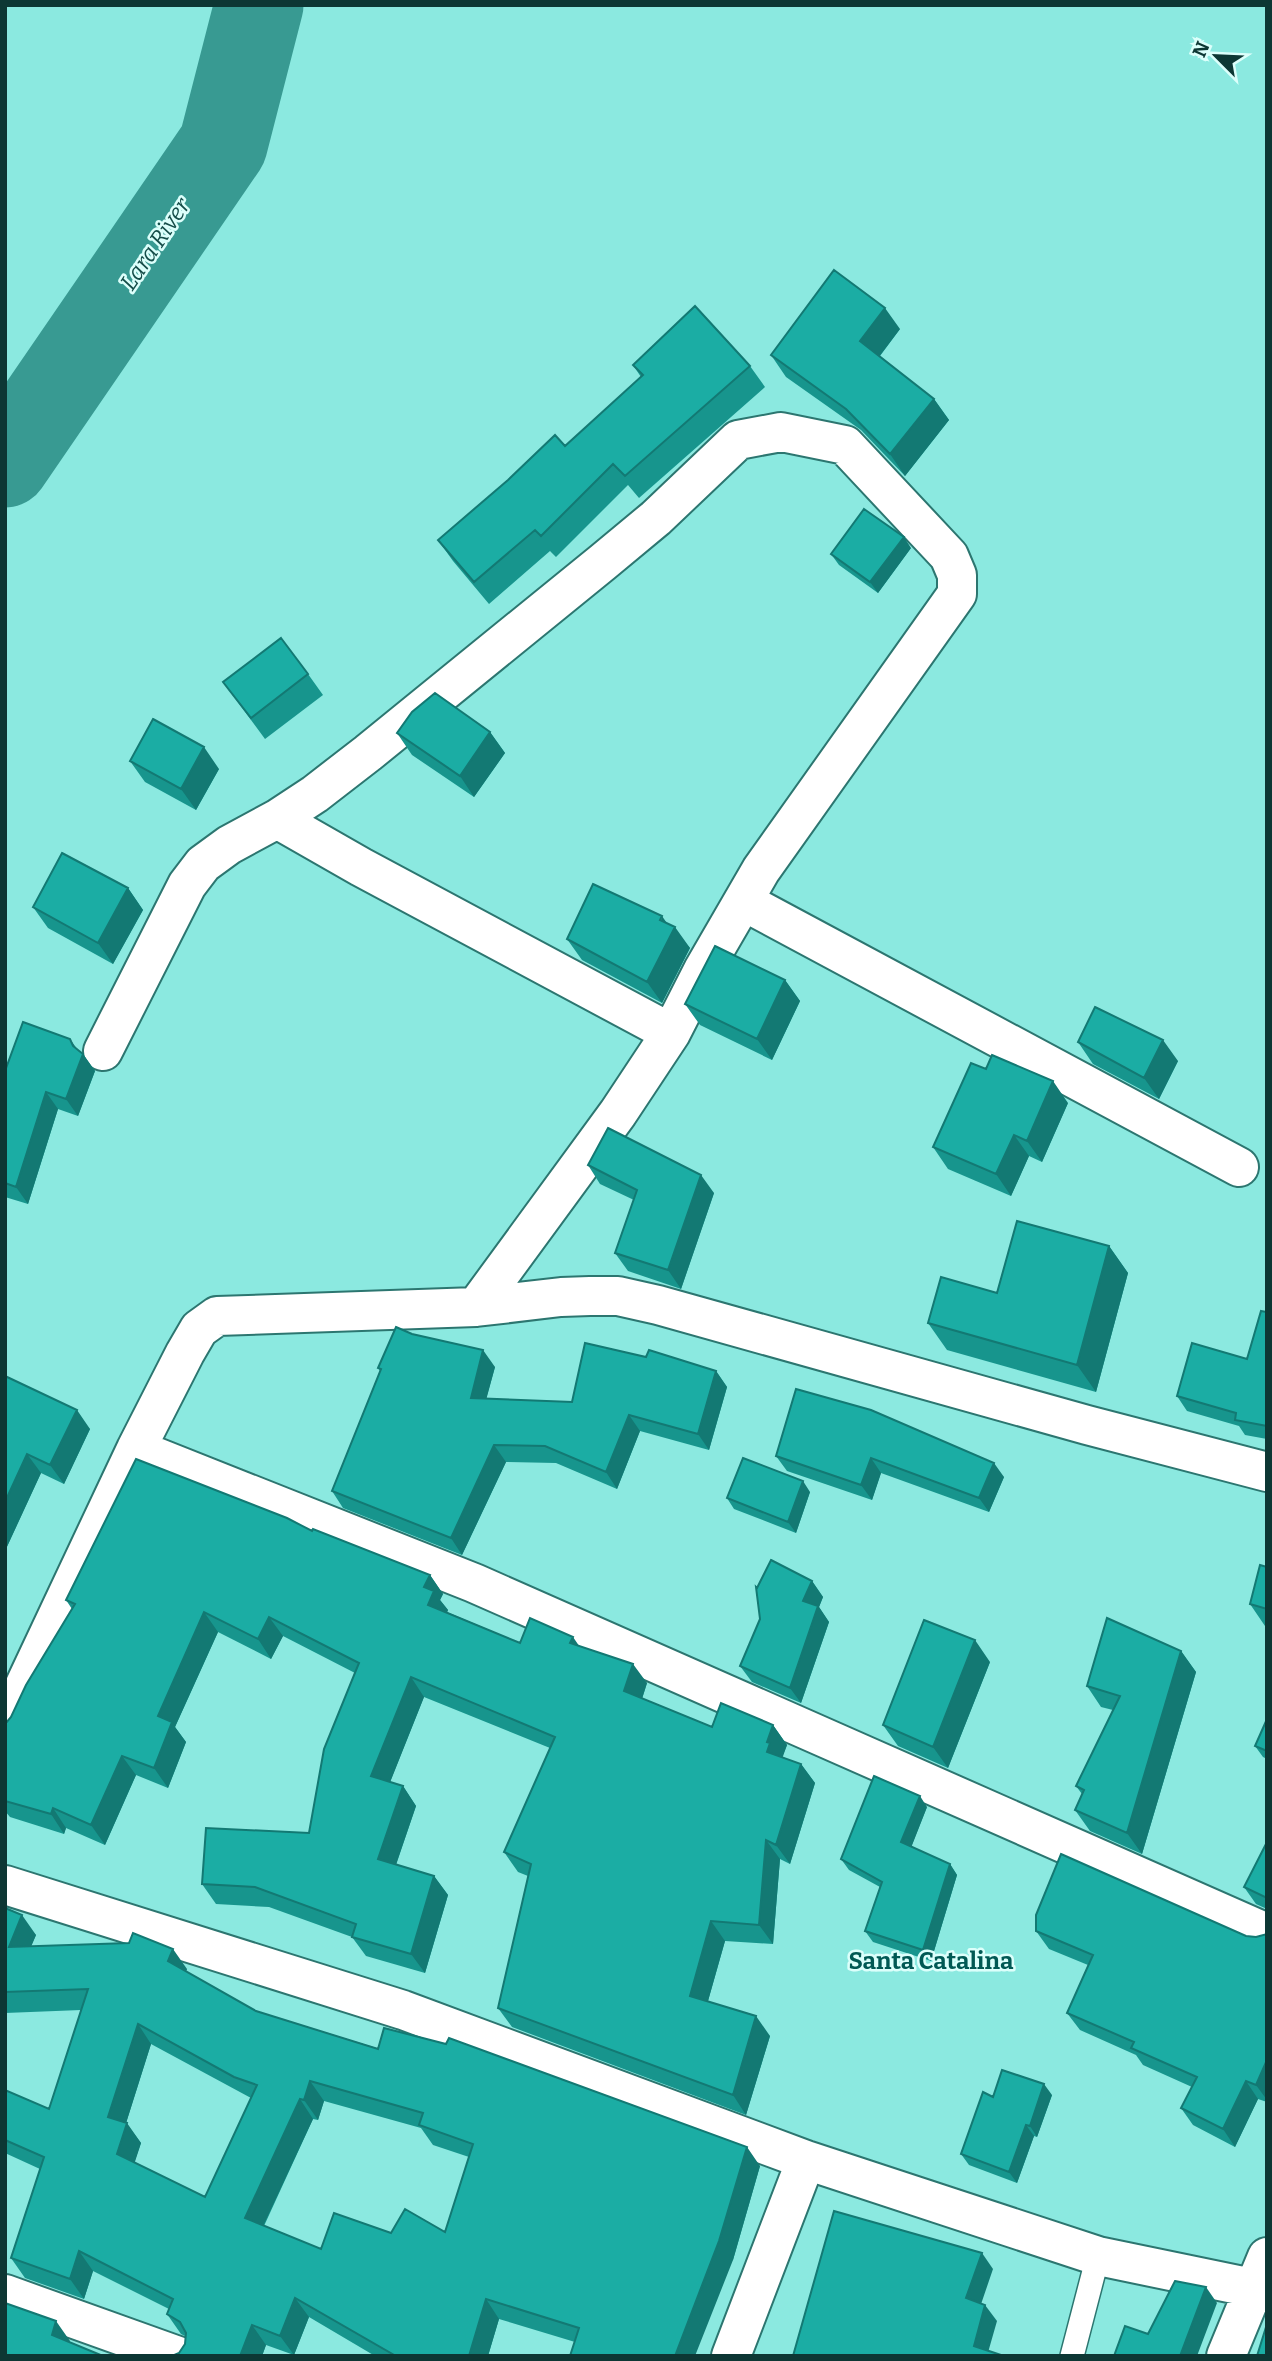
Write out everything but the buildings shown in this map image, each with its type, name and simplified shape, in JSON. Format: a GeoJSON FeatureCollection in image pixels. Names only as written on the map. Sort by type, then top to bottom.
{"type":"FeatureCollection","features":[{"type":"Feature","properties":{"kind":"street"},"geometry":{"type":"LineString","coordinates":[[103,1051],[187,885],[203,864],[229,845],[277,819],[315,794],[368,753],[656,518],[738,440],[781,432],[845,445],[949,556],[957,575],[957,594],[761,870],[703,970],[671,1033],[618,1113],[476,1307]]}},
{"type":"Feature","properties":{"kind":"street"},"geometry":{"type":"LineString","coordinates":[[277,819],[360,867],[671,1033]]}},
{"type":"Feature","properties":{"kind":"street"},"geometry":{"type":"LineString","coordinates":[[743,901],[1239,1167]]}},
{"type":"Feature","properties":{"kind":"street"},"geometry":{"type":"LineString","coordinates":[[5,1727],[136,1449],[199,1329],[217,1316],[476,1307],[561,1297],[618,1296],[1267,1472]]}},
{"type":"Feature","properties":{"kind":"street"},"geometry":{"type":"LineString","coordinates":[[136,1449],[474,1583],[1267,1933]]}},
{"type":"Feature","properties":{"kind":"street"},"geometry":{"type":"LineString","coordinates":[[5,1885],[403,2010],[806,2160],[1098,2256],[1262,2280],[1226,2356]]}},
{"type":"Feature","properties":{"kind":"street"},"geometry":{"type":"LineString","coordinates":[[731,2356],[806,2160]]}},
{"type":"Feature","properties":{"kind":"street"},"geometry":{"type":"LineString","coordinates":[[5,2294],[178,2356]]}},
{"type":"Feature","properties":{"kind":"lane"},"geometry":{"type":"LineString","coordinates":[[1072,2356],[1098,2256]]}},
{"type":"Feature","properties":{"kind":"waterway","name":"Lara River"},"geometry":{"type":"LineString","coordinates":[[5,463],[223,145],[259,5]]}},
{"type":"Feature","properties":{"kind":"district","name":"Santa Catalina"},"geometry":{"type":"Point","coordinates":[931,1961]}}]}
